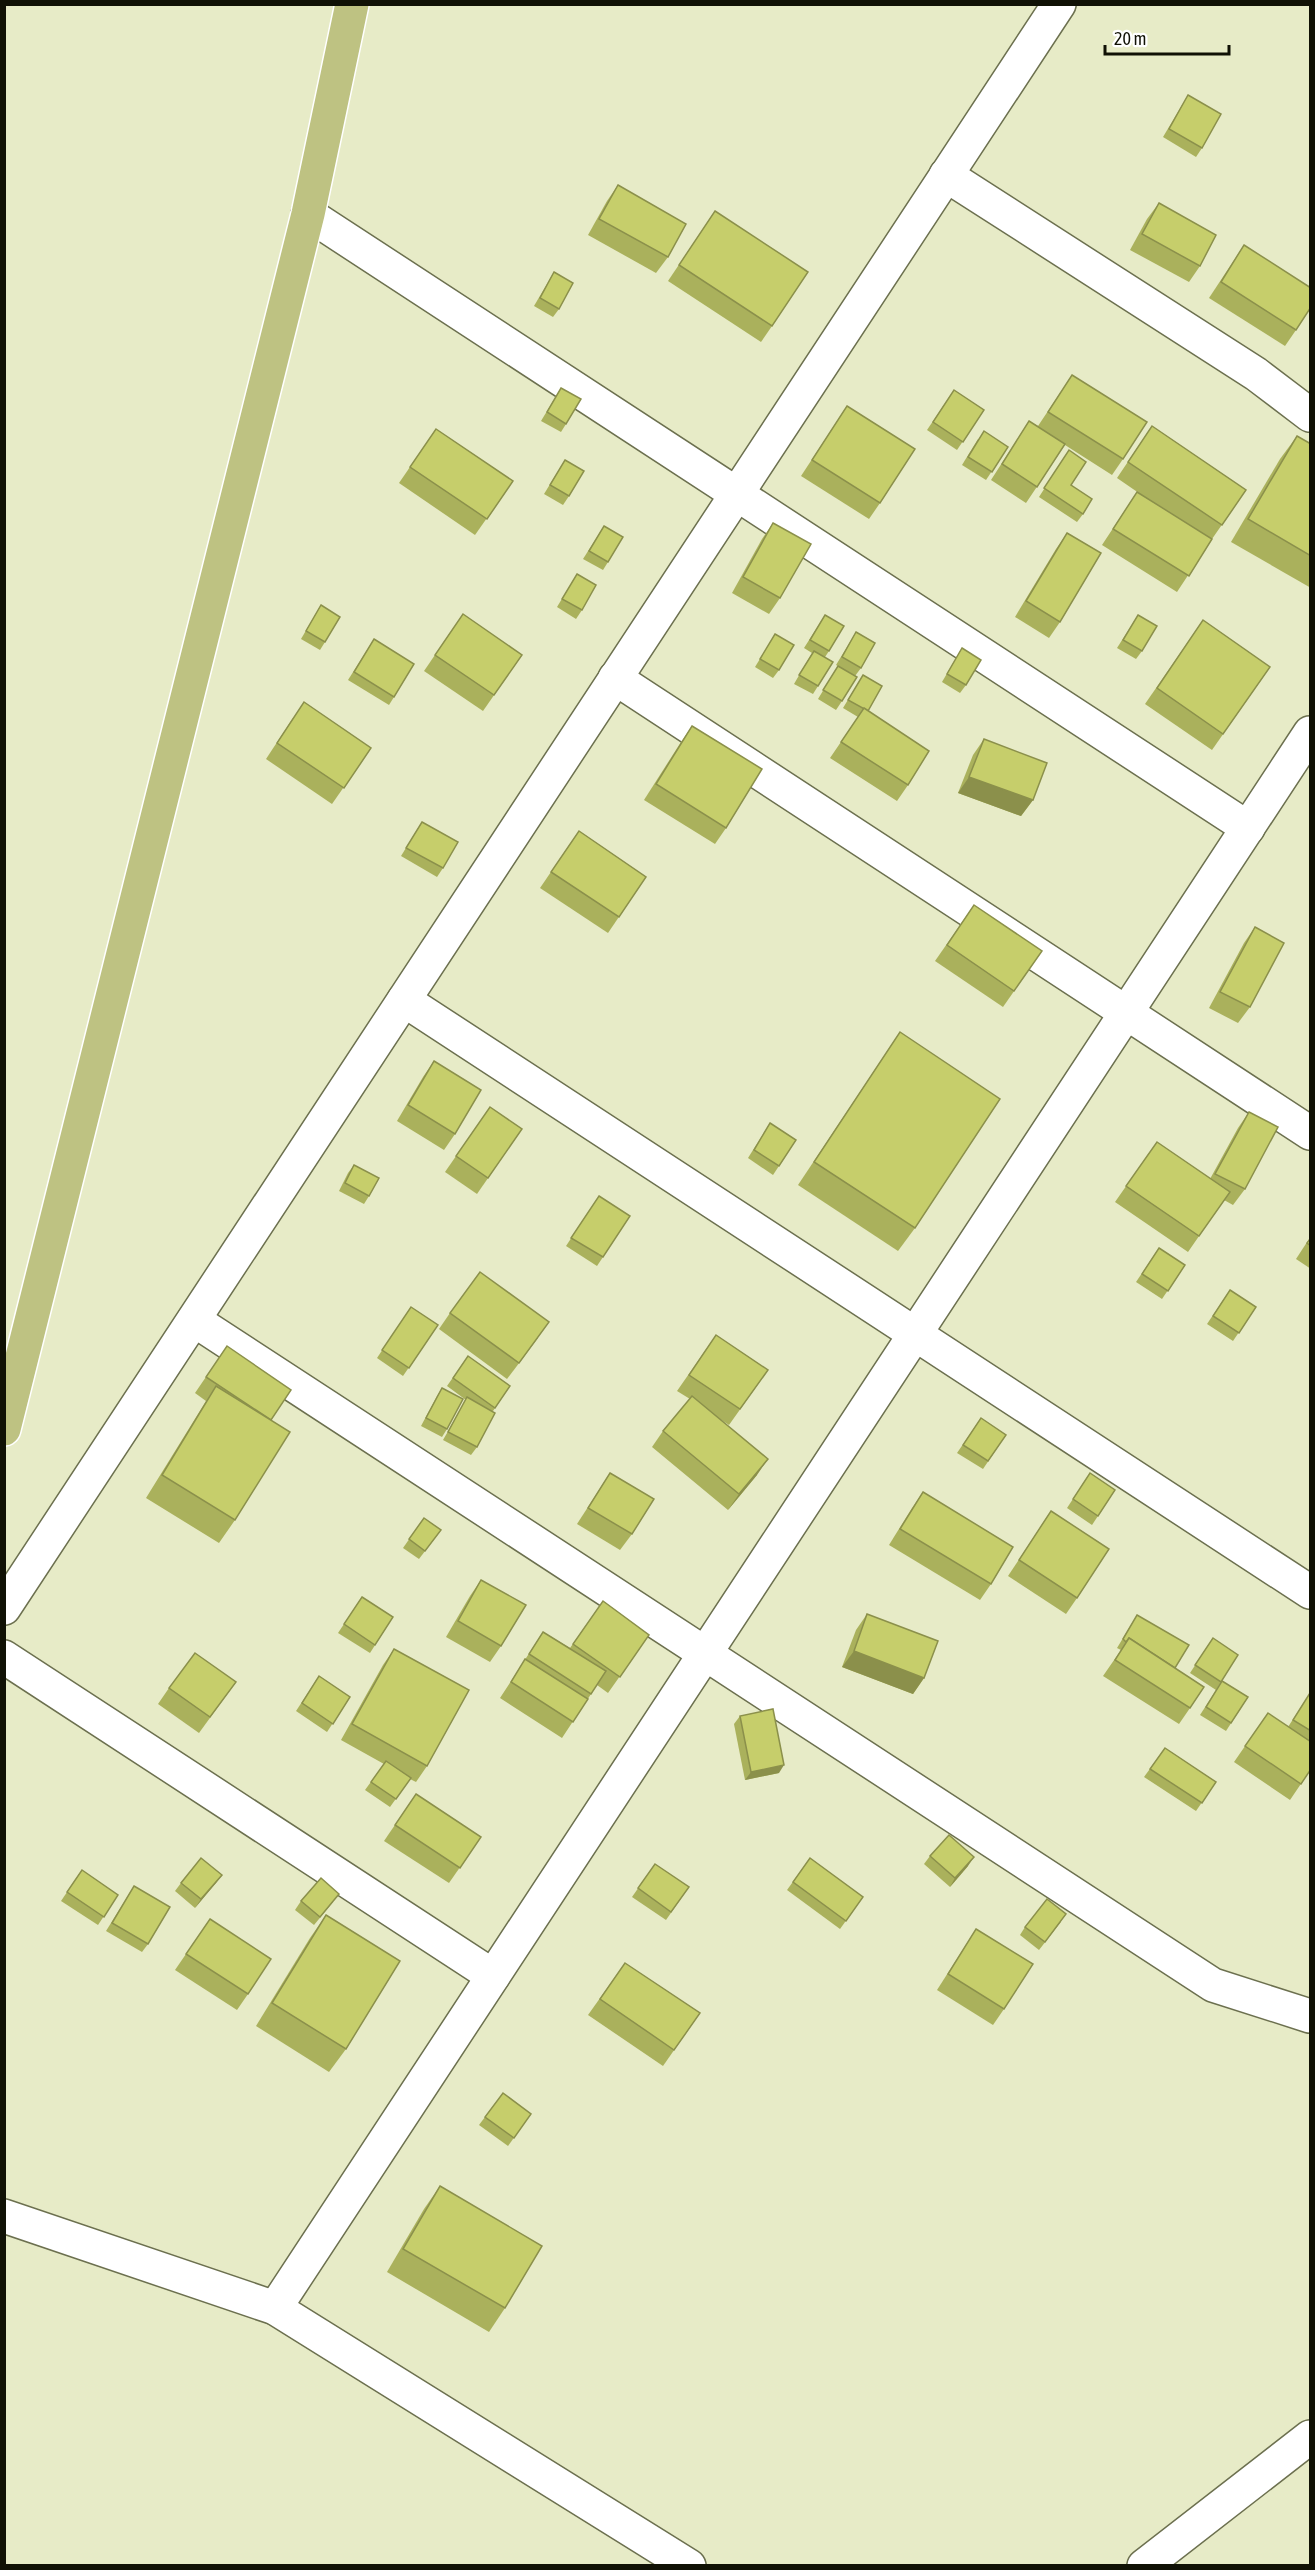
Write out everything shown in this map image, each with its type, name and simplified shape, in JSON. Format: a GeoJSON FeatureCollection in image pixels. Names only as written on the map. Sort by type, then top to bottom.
{"type":"FeatureCollection","features":[{"type":"Feature","properties":{"kind":"main road"},"geometry":{"type":"LineString","coordinates":[[4,1429],[308,214],[352,4]]}},
{"type":"Feature","properties":{"kind":"street"},"geometry":{"type":"LineString","coordinates":[[4,1608],[1059,4]]}},
{"type":"Feature","properties":{"kind":"street"},"geometry":{"type":"LineString","coordinates":[[946,175],[1256,374],[1311,415]]}},
{"type":"Feature","properties":{"kind":"street"},"geometry":{"type":"LineString","coordinates":[[308,214],[1248,828]]}},
{"type":"Feature","properties":{"kind":"street"},"geometry":{"type":"LineString","coordinates":[[615,678],[1311,1133]]}},
{"type":"Feature","properties":{"kind":"street"},"geometry":{"type":"LineString","coordinates":[[275,2308],[1311,733]]}},
{"type":"Feature","properties":{"kind":"street"},"geometry":{"type":"LineString","coordinates":[[404,999],[1311,1592]]}},
{"type":"Feature","properties":{"kind":"street"},"geometry":{"type":"LineString","coordinates":[[194,1320],[1213,1986],[1311,2016]]}},
{"type":"Feature","properties":{"kind":"street"},"geometry":{"type":"LineString","coordinates":[[4,1657],[493,1976]]}},
{"type":"Feature","properties":{"kind":"street"},"geometry":{"type":"LineString","coordinates":[[4,2216],[275,2308],[689,2565]]}},
{"type":"Feature","properties":{"kind":"street"},"geometry":{"type":"LineString","coordinates":[[1144,2565],[1311,2437]]}},
{"type":"Feature","properties":{"kind":"building"},"geometry":{"type":"Polygon","coordinates":[[[1188,95],[1221,114],[1202,148],[1169,129],[1188,95]]]}},
{"type":"Feature","properties":{"kind":"building"},"geometry":{"type":"Polygon","coordinates":[[[618,185],[686,224],[668,257],[599,219],[618,185]]]}},
{"type":"Feature","properties":{"kind":"building"},"geometry":{"type":"Polygon","coordinates":[[[1159,203],[1216,235],[1200,266],[1142,234],[1159,203]]]}},
{"type":"Feature","properties":{"kind":"building"},"geometry":{"type":"Polygon","coordinates":[[[715,211],[808,272],[772,326],[679,265],[715,211]]]}},
{"type":"Feature","properties":{"kind":"building"},"geometry":{"type":"Polygon","coordinates":[[[1244,245],[1311,288],[1311,307],[1296,330],[1221,282],[1244,245]]]}},
{"type":"Feature","properties":{"kind":"building"},"geometry":{"type":"Polygon","coordinates":[[[554,272],[573,283],[559,309],[540,298],[554,272]]]}},
{"type":"Feature","properties":{"kind":"building"},"geometry":{"type":"Polygon","coordinates":[[[1072,375],[1147,422],[1123,459],[1048,412],[1072,375]]]}},
{"type":"Feature","properties":{"kind":"building"},"geometry":{"type":"Polygon","coordinates":[[[561,388],[581,399],[566,424],[547,412],[561,388]]]}},
{"type":"Feature","properties":{"kind":"building"},"geometry":{"type":"Polygon","coordinates":[[[954,390],[984,410],[963,442],[933,422],[954,390]]]}},
{"type":"Feature","properties":{"kind":"building"},"geometry":{"type":"Polygon","coordinates":[[[847,406],[915,449],[880,503],[812,460],[847,406]]]}},
{"type":"Feature","properties":{"kind":"building"},"geometry":{"type":"Polygon","coordinates":[[[1029,421],[1065,444],[1037,487],[1002,464],[1029,421]]]}},
{"type":"Feature","properties":{"kind":"building"},"geometry":{"type":"Polygon","coordinates":[[[1152,426],[1246,490],[1222,525],[1128,462],[1152,426]]]}},
{"type":"Feature","properties":{"kind":"building"},"geometry":{"type":"Polygon","coordinates":[[[436,429],[513,481],[487,519],[410,467],[436,429]]]}},
{"type":"Feature","properties":{"kind":"building"},"geometry":{"type":"Polygon","coordinates":[[[984,431],[1008,447],[992,472],[968,457],[984,431]]]}},
{"type":"Feature","properties":{"kind":"building"},"geometry":{"type":"Polygon","coordinates":[[[1297,436],[1311,444],[1311,556],[1248,519],[1297,436]]]}},
{"type":"Feature","properties":{"kind":"building"},"geometry":{"type":"Polygon","coordinates":[[[1069,450],[1086,462],[1071,485],[1092,499],[1083,514],[1044,488],[1069,450]]]}},
{"type":"Feature","properties":{"kind":"building"},"geometry":{"type":"Polygon","coordinates":[[[565,460],[584,471],[569,496],[550,485],[565,460]]]}},
{"type":"Feature","properties":{"kind":"building"},"geometry":{"type":"Polygon","coordinates":[[[1137,492],[1212,539],[1189,576],[1113,529],[1137,492]]]}},
{"type":"Feature","properties":{"kind":"building"},"geometry":{"type":"Polygon","coordinates":[[[773,523],[811,544],[780,598],[743,577],[773,523]]]}},
{"type":"Feature","properties":{"kind":"building"},"geometry":{"type":"Polygon","coordinates":[[[604,526],[623,537],[608,562],[589,551],[604,526]]]}},
{"type":"Feature","properties":{"kind":"building"},"geometry":{"type":"Polygon","coordinates":[[[1067,533],[1101,553],[1060,622],[1026,601],[1067,533]]]}},
{"type":"Feature","properties":{"kind":"building"},"geometry":{"type":"Polygon","coordinates":[[[577,574],[596,585],[582,610],[562,599],[577,574]]]}},
{"type":"Feature","properties":{"kind":"building"},"geometry":{"type":"Polygon","coordinates":[[[321,605],[340,617],[325,642],[306,631],[321,605]]]}},
{"type":"Feature","properties":{"kind":"building"},"geometry":{"type":"Polygon","coordinates":[[[463,614],[522,655],[494,695],[435,655],[463,614]]]}},
{"type":"Feature","properties":{"kind":"building"},"geometry":{"type":"Polygon","coordinates":[[[825,615],[844,626],[829,651],[810,640],[825,615]]]}},
{"type":"Feature","properties":{"kind":"building"},"geometry":{"type":"Polygon","coordinates":[[[1138,615],[1157,626],[1142,651],[1123,640],[1138,615]]]}},
{"type":"Feature","properties":{"kind":"building"},"geometry":{"type":"Polygon","coordinates":[[[1203,620],[1270,667],[1223,734],[1157,688],[1203,620]]]}},
{"type":"Feature","properties":{"kind":"building"},"geometry":{"type":"Polygon","coordinates":[[[856,632],[875,643],[861,668],[842,657],[856,632]]]}},
{"type":"Feature","properties":{"kind":"building"},"geometry":{"type":"Polygon","coordinates":[[[775,634],[794,645],[779,670],[760,659],[775,634]]]}},
{"type":"Feature","properties":{"kind":"building"},"geometry":{"type":"Polygon","coordinates":[[[374,639],[414,664],[394,697],[354,672],[374,639]]]}},
{"type":"Feature","properties":{"kind":"building"},"geometry":{"type":"Polygon","coordinates":[[[962,648],[981,660],[966,685],[947,674],[962,648]]]}},
{"type":"Feature","properties":{"kind":"building"},"geometry":{"type":"Polygon","coordinates":[[[814,651],[833,662],[818,686],[799,675],[814,651]]]}},
{"type":"Feature","properties":{"kind":"building"},"geometry":{"type":"Polygon","coordinates":[[[838,666],[857,677],[842,701],[823,690],[838,666]]]}},
{"type":"Feature","properties":{"kind":"building"},"geometry":{"type":"Polygon","coordinates":[[[863,675],[882,686],[868,711],[848,700],[863,675]]]}},
{"type":"Feature","properties":{"kind":"building"},"geometry":{"type":"Polygon","coordinates":[[[304,702],[371,748],[344,788],[277,743],[304,702]]]}},
{"type":"Feature","properties":{"kind":"building"},"geometry":{"type":"Polygon","coordinates":[[[864,708],[929,751],[908,785],[841,742],[864,708]]]}},
{"type":"Feature","properties":{"kind":"building"},"geometry":{"type":"Polygon","coordinates":[[[692,726],[762,769],[726,828],[656,784],[692,726]]]}},
{"type":"Feature","properties":{"kind":"building"},"geometry":{"type":"Polygon","coordinates":[[[984,739],[1047,763],[1033,800],[969,777],[984,739]]]}},
{"type":"Feature","properties":{"kind":"building"},"geometry":{"type":"Polygon","coordinates":[[[422,822],[458,842],[443,868],[406,848],[422,822]]]}},
{"type":"Feature","properties":{"kind":"building"},"geometry":{"type":"Polygon","coordinates":[[[579,831],[646,877],[619,917],[551,872],[579,831]]]}},
{"type":"Feature","properties":{"kind":"building"},"geometry":{"type":"Polygon","coordinates":[[[974,905],[1042,951],[1014,991],[947,945],[974,905]]]}},
{"type":"Feature","properties":{"kind":"building"},"geometry":{"type":"Polygon","coordinates":[[[1255,927],[1284,943],[1250,1007],[1220,992],[1255,927]]]}},
{"type":"Feature","properties":{"kind":"building"},"geometry":{"type":"Polygon","coordinates":[[[900,1032],[1000,1099],[915,1228],[814,1162],[900,1032]]]}},
{"type":"Feature","properties":{"kind":"building"},"geometry":{"type":"Polygon","coordinates":[[[434,1061],[481,1090],[455,1134],[408,1105],[434,1061]]]}},
{"type":"Feature","properties":{"kind":"building"},"geometry":{"type":"Polygon","coordinates":[[[490,1107],[522,1129],[488,1178],[456,1156],[490,1107]]]}},
{"type":"Feature","properties":{"kind":"building"},"geometry":{"type":"Polygon","coordinates":[[[1249,1112],[1278,1127],[1245,1189],[1215,1174],[1249,1112]]]}},
{"type":"Feature","properties":{"kind":"building"},"geometry":{"type":"Polygon","coordinates":[[[770,1123],[796,1140],[779,1166],[754,1150],[770,1123]]]}},
{"type":"Feature","properties":{"kind":"building"},"geometry":{"type":"Polygon","coordinates":[[[1157,1142],[1230,1192],[1199,1236],[1126,1186],[1157,1142]]]}},
{"type":"Feature","properties":{"kind":"building"},"geometry":{"type":"Polygon","coordinates":[[[354,1165],[379,1178],[369,1196],[345,1183],[354,1165]]]}},
{"type":"Feature","properties":{"kind":"building"},"geometry":{"type":"Polygon","coordinates":[[[599,1196],[630,1216],[603,1257],[571,1238],[599,1196]]]}},
{"type":"Feature","properties":{"kind":"building"},"geometry":{"type":"Polygon","coordinates":[[[1159,1248],[1185,1265],[1168,1291],[1142,1274],[1159,1248]]]}},
{"type":"Feature","properties":{"kind":"building"},"geometry":{"type":"Polygon","coordinates":[[[480,1272],[549,1322],[519,1363],[450,1313],[480,1272]]]}},
{"type":"Feature","properties":{"kind":"building"},"geometry":{"type":"Polygon","coordinates":[[[1230,1290],[1256,1307],[1239,1333],[1213,1316],[1230,1290]]]}},
{"type":"Feature","properties":{"kind":"building"},"geometry":{"type":"Polygon","coordinates":[[[411,1307],[438,1325],[409,1368],[382,1350],[411,1307]]]}},
{"type":"Feature","properties":{"kind":"building"},"geometry":{"type":"Polygon","coordinates":[[[716,1335],[768,1370],[740,1409],[689,1375],[716,1335]]]}},
{"type":"Feature","properties":{"kind":"building"},"geometry":{"type":"Polygon","coordinates":[[[227,1346],[291,1390],[271,1420],[206,1377],[227,1346]]]}},
{"type":"Feature","properties":{"kind":"building"},"geometry":{"type":"Polygon","coordinates":[[[468,1356],[510,1386],[495,1408],[453,1378],[468,1356]]]}},
{"type":"Feature","properties":{"kind":"building"},"geometry":{"type":"Polygon","coordinates":[[[216,1386],[290,1432],[235,1520],[162,1475],[216,1386]]]}},
{"type":"Feature","properties":{"kind":"building"},"geometry":{"type":"Polygon","coordinates":[[[442,1388],[463,1399],[447,1429],[426,1418],[442,1388]]]}},
{"type":"Feature","properties":{"kind":"building"},"geometry":{"type":"Polygon","coordinates":[[[692,1396],[768,1459],[739,1494],[663,1431],[692,1396]]]}},
{"type":"Feature","properties":{"kind":"building"},"geometry":{"type":"Polygon","coordinates":[[[467,1397],[495,1413],[477,1447],[448,1432],[467,1397]]]}},
{"type":"Feature","properties":{"kind":"building"},"geometry":{"type":"Polygon","coordinates":[[[981,1418],[1006,1435],[988,1461],[963,1445],[981,1418]]]}},
{"type":"Feature","properties":{"kind":"building"},"geometry":{"type":"Polygon","coordinates":[[[610,1473],[654,1499],[632,1534],[588,1508],[610,1473]]]}},
{"type":"Feature","properties":{"kind":"building"},"geometry":{"type":"Polygon","coordinates":[[[1090,1473],[1115,1490],[1098,1516],[1073,1499],[1090,1473]]]}},
{"type":"Feature","properties":{"kind":"building"},"geometry":{"type":"Polygon","coordinates":[[[923,1492],[1013,1547],[991,1584],[900,1529],[923,1492]]]}},
{"type":"Feature","properties":{"kind":"building"},"geometry":{"type":"Polygon","coordinates":[[[1051,1511],[1109,1549],[1077,1598],[1019,1560],[1051,1511]]]}},
{"type":"Feature","properties":{"kind":"building"},"geometry":{"type":"Polygon","coordinates":[[[424,1518],[441,1530],[425,1551],[409,1539],[424,1518]]]}},
{"type":"Feature","properties":{"kind":"building"},"geometry":{"type":"Polygon","coordinates":[[[481,1580],[526,1605],[501,1646],[458,1621],[481,1580]]]}},
{"type":"Feature","properties":{"kind":"building"},"geometry":{"type":"Polygon","coordinates":[[[362,1597],[393,1617],[375,1645],[344,1624],[362,1597]]]}},
{"type":"Feature","properties":{"kind":"building"},"geometry":{"type":"Polygon","coordinates":[[[603,1601],[649,1635],[620,1677],[573,1644],[603,1601]]]}},
{"type":"Feature","properties":{"kind":"building"},"geometry":{"type":"Polygon","coordinates":[[[867,1614],[938,1641],[924,1678],[854,1651],[867,1614]]]}},
{"type":"Feature","properties":{"kind":"building"},"geometry":{"type":"Polygon","coordinates":[[[1137,1615],[1189,1645],[1175,1668],[1129,1638],[1126,1642],[1123,1639],[1137,1615]]]}},
{"type":"Feature","properties":{"kind":"building"},"geometry":{"type":"Polygon","coordinates":[[[543,1632],[606,1671],[591,1694],[529,1654],[543,1632]]]}},
{"type":"Feature","properties":{"kind":"building"},"geometry":{"type":"Polygon","coordinates":[[[1129,1638],[1204,1687],[1190,1708],[1115,1660],[1129,1638]]]}},
{"type":"Feature","properties":{"kind":"building"},"geometry":{"type":"Polygon","coordinates":[[[1213,1638],[1238,1655],[1221,1682],[1195,1665],[1213,1638]]]}},
{"type":"Feature","properties":{"kind":"building"},"geometry":{"type":"Polygon","coordinates":[[[394,1649],[469,1690],[427,1766],[352,1724],[394,1649]]]}},
{"type":"Feature","properties":{"kind":"building"},"geometry":{"type":"Polygon","coordinates":[[[195,1653],[236,1682],[210,1717],[169,1688],[195,1653]]]}},
{"type":"Feature","properties":{"kind":"building"},"geometry":{"type":"Polygon","coordinates":[[[525,1659],[588,1699],[573,1722],[511,1682],[525,1659]]]}},
{"type":"Feature","properties":{"kind":"building"},"geometry":{"type":"Polygon","coordinates":[[[319,1676],[350,1697],[333,1724],[302,1703],[319,1676]]]}},
{"type":"Feature","properties":{"kind":"building"},"geometry":{"type":"Polygon","coordinates":[[[1222,1681],[1248,1697],[1231,1723],[1206,1707],[1222,1681]]]}},
{"type":"Feature","properties":{"kind":"building"},"geometry":{"type":"Polygon","coordinates":[[[1311,1694],[1311,1731],[1293,1720],[1311,1694]]]}},
{"type":"Feature","properties":{"kind":"building"},"geometry":{"type":"Polygon","coordinates":[[[773,1709],[784,1765],[751,1772],[740,1716],[773,1709]]]}},
{"type":"Feature","properties":{"kind":"building"},"geometry":{"type":"Polygon","coordinates":[[[1268,1713],[1311,1742],[1311,1769],[1301,1784],[1245,1746],[1268,1713]]]}},
{"type":"Feature","properties":{"kind":"building"},"geometry":{"type":"Polygon","coordinates":[[[1165,1748],[1216,1782],[1202,1803],[1150,1769],[1165,1748]]]}},
{"type":"Feature","properties":{"kind":"building"},"geometry":{"type":"Polygon","coordinates":[[[386,1761],[411,1778],[396,1799],[371,1782],[386,1761]]]}},
{"type":"Feature","properties":{"kind":"building"},"geometry":{"type":"Polygon","coordinates":[[[416,1794],[481,1837],[460,1868],[395,1825],[416,1794]]]}},
{"type":"Feature","properties":{"kind":"building"},"geometry":{"type":"Polygon","coordinates":[[[949,1835],[974,1857],[955,1878],[930,1856],[949,1835]]]}},
{"type":"Feature","properties":{"kind":"building"},"geometry":{"type":"Polygon","coordinates":[[[201,1858],[222,1875],[201,1899],[181,1883],[201,1858]]]}},
{"type":"Feature","properties":{"kind":"building"},"geometry":{"type":"Polygon","coordinates":[[[810,1858],[863,1897],[846,1921],[793,1882],[810,1858]]]}},
{"type":"Feature","properties":{"kind":"building"},"geometry":{"type":"Polygon","coordinates":[[[655,1864],[689,1887],[671,1912],[638,1888],[655,1864]]]}},
{"type":"Feature","properties":{"kind":"building"},"geometry":{"type":"Polygon","coordinates":[[[82,1870],[118,1895],[104,1917],[67,1892],[82,1870]]]}},
{"type":"Feature","properties":{"kind":"building"},"geometry":{"type":"Polygon","coordinates":[[[321,1878],[339,1894],[320,1917],[301,1901],[321,1878]]]}},
{"type":"Feature","properties":{"kind":"building"},"geometry":{"type":"Polygon","coordinates":[[[134,1886],[170,1907],[148,1944],[112,1923],[134,1886]]]}},
{"type":"Feature","properties":{"kind":"building"},"geometry":{"type":"Polygon","coordinates":[[[1047,1899],[1066,1914],[1045,1942],[1025,1927],[1047,1899]]]}},
{"type":"Feature","properties":{"kind":"building"},"geometry":{"type":"Polygon","coordinates":[[[326,1915],[400,1961],[346,2049],[272,2003],[326,1915]]]}},
{"type":"Feature","properties":{"kind":"building"},"geometry":{"type":"Polygon","coordinates":[[[210,1919],[271,1959],[248,1994],[186,1954],[210,1919]]]}},
{"type":"Feature","properties":{"kind":"building"},"geometry":{"type":"Polygon","coordinates":[[[976,1929],[1033,1964],[1004,2009],[948,1974],[976,1929]]]}},
{"type":"Feature","properties":{"kind":"building"},"geometry":{"type":"Polygon","coordinates":[[[625,1963],[700,2013],[674,2050],[600,1999],[625,1963]]]}},
{"type":"Feature","properties":{"kind":"building"},"geometry":{"type":"Polygon","coordinates":[[[503,2093],[531,2114],[514,2138],[485,2117],[503,2093]]]}},
{"type":"Feature","properties":{"kind":"building"},"geometry":{"type":"Polygon","coordinates":[[[440,2186],[542,2246],[505,2308],[403,2249],[440,2186]]]}}]}
